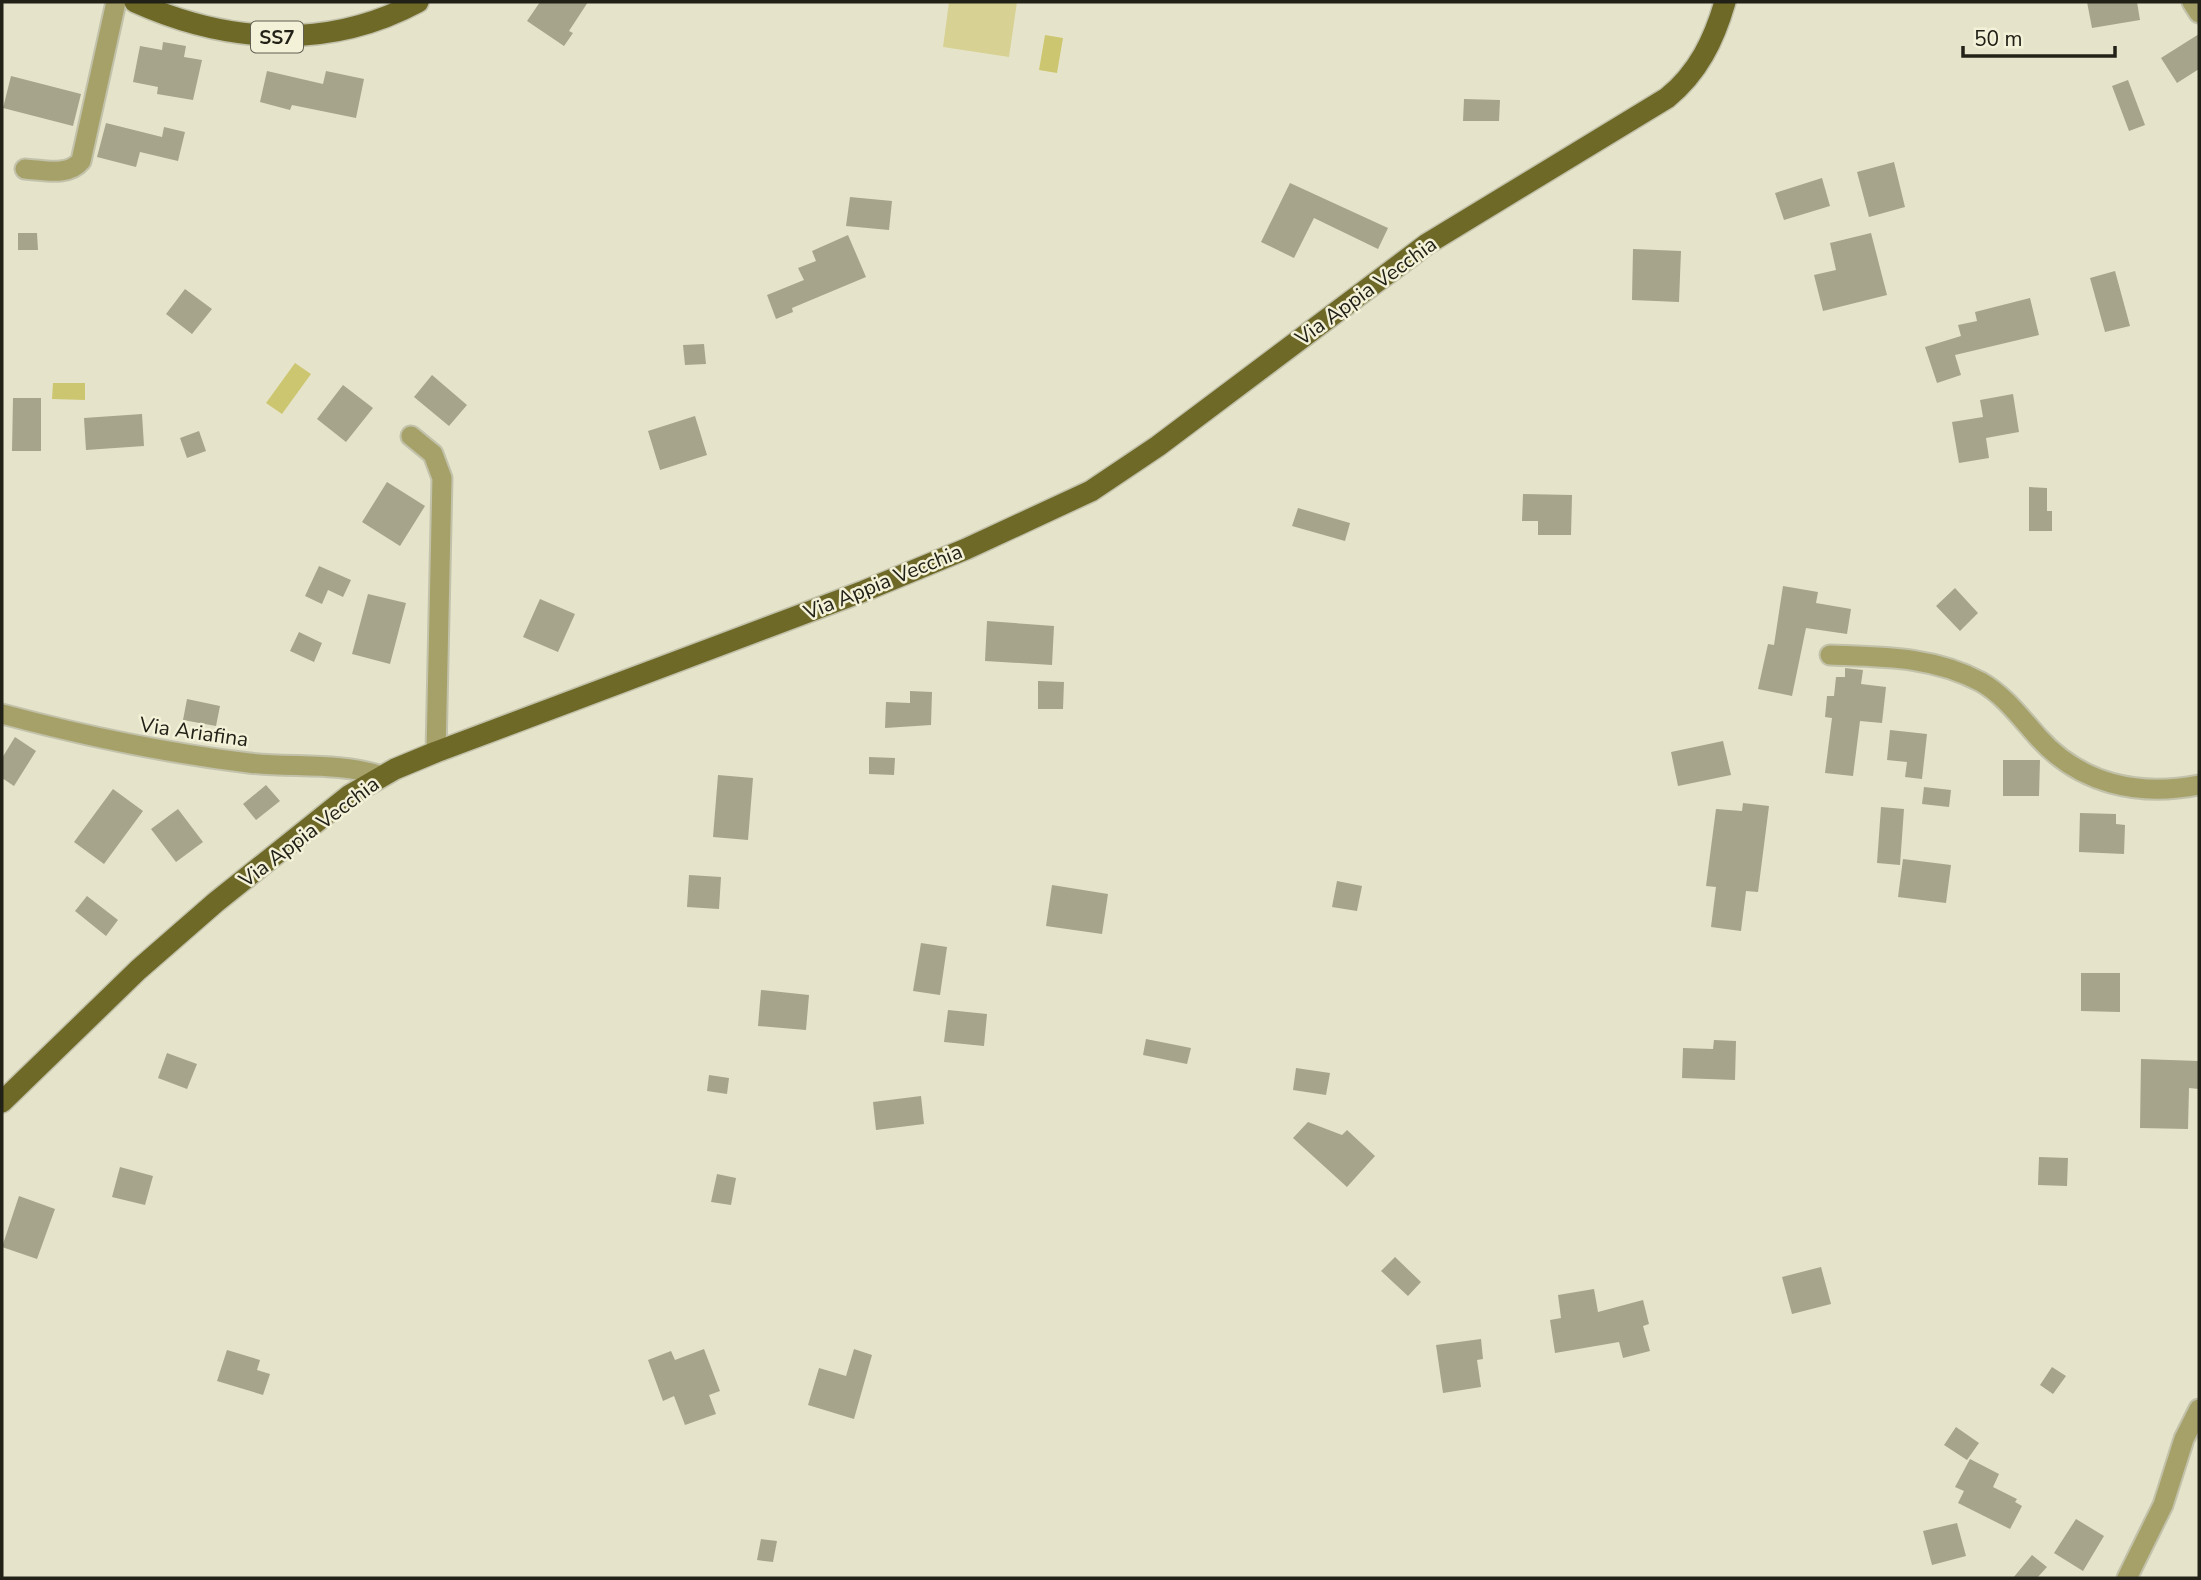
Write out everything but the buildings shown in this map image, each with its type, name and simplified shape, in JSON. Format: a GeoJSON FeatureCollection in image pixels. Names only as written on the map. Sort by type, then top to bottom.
{"type":"FeatureCollection","features":[{"type":"Feature","properties":{"kind":"main road","name":"SS7"},"geometry":{"type":"LineString","coordinates":[[135,2],[201,27],[268,37],[343,29],[390,15],[418,2]]}},
{"type":"Feature","properties":{"kind":"main road","name":"Via Appia Vecchia"},"geometry":{"type":"LineString","coordinates":[[2,1102],[185,928],[340,803],[382,776],[436,752],[891,580],[1091,491],[1152,451],[1427,244],[1667,98],[1698,65],[1714,33],[1725,2]]}},
{"type":"Feature","properties":{"kind":"street"},"geometry":{"type":"LineString","coordinates":[[25,169],[71,170],[81,161],[116,2]]}},
{"type":"Feature","properties":{"kind":"street"},"geometry":{"type":"LineString","coordinates":[[2192,2],[2199,13]]}},
{"type":"Feature","properties":{"kind":"street"},"geometry":{"type":"LineString","coordinates":[[411,436],[433,454],[442,478],[436,752]]}},
{"type":"Feature","properties":{"kind":"street"},"geometry":{"type":"LineString","coordinates":[[1829,655],[1917,660],[1971,677],[1998,695],[2064,763],[2099,781],[2124,787],[2199,785]]}},
{"type":"Feature","properties":{"kind":"street","name":"Via Ariafina"},"geometry":{"type":"LineString","coordinates":[[2,714],[156,750],[265,765],[345,766],[382,776]]}},
{"type":"Feature","properties":{"kind":"street"},"geometry":{"type":"LineString","coordinates":[[2127,1578],[2164,1505],[2184,1439],[2199,1409]]}},
{"type":"Feature","properties":{"kind":"shaded area"},"geometry":{"type":"Polygon","coordinates":[[[949,2],[1017,2],[1009,57],[943,47],[949,2]]]}},
{"type":"Feature","properties":{"kind":"shaded area"},"geometry":{"type":"Polygon","coordinates":[[[1045,35],[1063,38],[1057,73],[1039,70],[1045,35]]]}},
{"type":"Feature","properties":{"kind":"shaded area"},"geometry":{"type":"Polygon","coordinates":[[[295,363],[311,374],[282,414],[266,403],[295,363]]]}},
{"type":"Feature","properties":{"kind":"shaded area"},"geometry":{"type":"Polygon","coordinates":[[[53,383],[85,383],[85,400],[52,399],[53,383]]]}}]}
